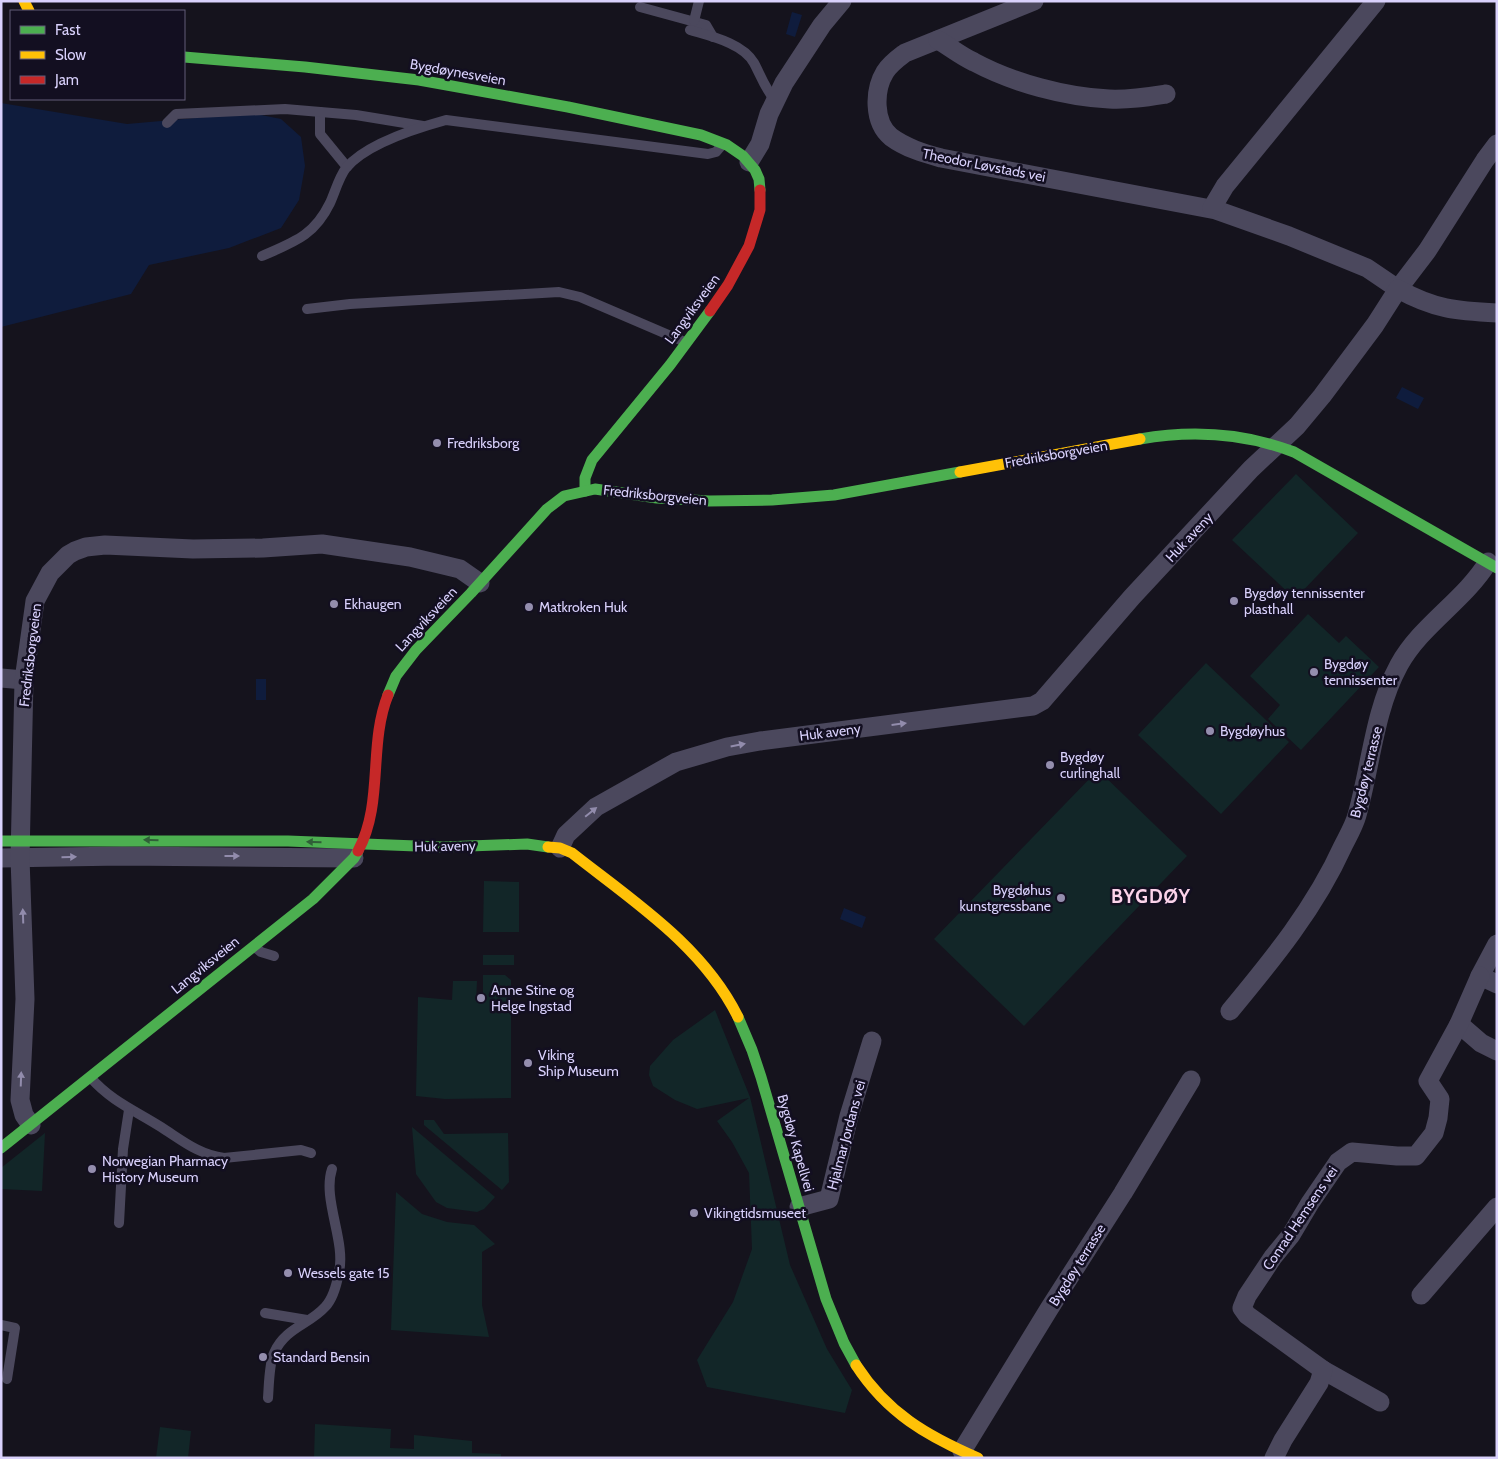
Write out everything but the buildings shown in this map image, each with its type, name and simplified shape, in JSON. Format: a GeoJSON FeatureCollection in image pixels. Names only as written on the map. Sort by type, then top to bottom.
{"type":"FeatureCollection","features":[{"type":"Feature","properties":{"kind":"street"},"geometry":{"type":"LineString","coordinates":[[749,162],[760,144],[775,100],[784,83],[822,25],[842,1]]}},
{"type":"Feature","properties":{"kind":"street","name":"Theodor Løvstads vei"},"geometry":{"type":"LineString","coordinates":[[1034,1],[904,53],[899,57],[885,73],[880,84],[878,111],[882,126],[890,136],[919,152],[941,158],[1212,208],[1289,236],[1367,268],[1398,288]]}},
{"type":"Feature","properties":{"kind":"street"},"geometry":{"type":"LineString","coordinates":[[1212,208],[1224,186],[1376,1]]}},
{"type":"Feature","properties":{"kind":"street"},"geometry":{"type":"LineString","coordinates":[[938,40],[973,62],[1002,75],[1053,91],[1109,99],[1166,94]]}},
{"type":"Feature","properties":{"kind":"street","name":"Bygdøynesveien"},"geometry":{"type":"LineString","coordinates":[[185,57],[392,76],[447,84],[701,135],[724,144],[749,162]]}},
{"type":"Feature","properties":{"kind":"street","name":"Huk aveny"},"geometry":{"type":"LineString","coordinates":[[1,841],[20,850],[122,856],[358,851],[527,844],[560,848],[566,835],[596,807],[676,762],[727,747],[760,741],[1033,706],[1042,701],[1132,598],[1251,469],[1290,434],[1322,396],[1375,325],[1398,288],[1427,251],[1497,144]]}},
{"type":"Feature","properties":{"kind":"street","name":"Langviksveien"},"geometry":{"type":"LineString","coordinates":[[1,1148],[313,899],[358,851],[372,817],[382,715],[392,684],[407,660],[556,501],[564,496],[585,490],[585,478],[592,460],[713,310],[744,257],[759,216],[760,180],[756,170],[749,162]]}},
{"type":"Feature","properties":{"kind":"street"},"geometry":{"type":"LineString","coordinates":[[1398,288],[1416,299],[1453,310],[1497,313]]}},
{"type":"Feature","properties":{"kind":"street","name":"Fredriksborgveien"},"geometry":{"type":"LineString","coordinates":[[585,490],[608,490],[683,500],[772,500],[834,495],[1157,436],[1189,433],[1224,434],[1259,441],[1294,452],[1492,565]]}},
{"type":"Feature","properties":{"kind":"street","name":"Fredriksborgveien"},"geometry":{"type":"LineString","coordinates":[[31,1125],[24,1115],[20,1100],[25,998],[20,850],[24,680],[35,601],[42,585],[56,567],[68,555],[86,547],[105,545],[193,549],[322,544],[410,557],[460,569],[480,583]]}},
{"type":"Feature","properties":{"kind":"street","name":"Bygdøy terrasse"},"geometry":{"type":"LineString","coordinates":[[1230,1011],[1295,930],[1336,861],[1357,817],[1382,709],[1399,666],[1418,637],[1492,565]]}},
{"type":"Feature","properties":{"kind":"street"},"geometry":{"type":"LineString","coordinates":[[1,678],[24,680]]}},
{"type":"Feature","properties":{"kind":"street","name":"Bygdøy Kapellvei"},"geometry":{"type":"LineString","coordinates":[[560,848],[572,853],[667,927],[701,960],[728,998],[745,1031],[760,1075],[821,1288],[844,1344],[869,1385],[902,1415],[970,1454]]}},
{"type":"Feature","properties":{"kind":"street","name":"Huk aveny"},"geometry":{"type":"LineString","coordinates":[[1,858],[20,850]]}},
{"type":"Feature","properties":{"kind":"street","name":"Conrad Hemsens vei"},"geometry":{"type":"LineString","coordinates":[[1380,1402],[1323,1370],[1246,1315],[1242,1308],[1247,1296],[1273,1257],[1292,1235],[1310,1203],[1338,1162],[1352,1152],[1416,1156],[1424,1148],[1434,1132],[1440,1099],[1428,1081],[1459,1024],[1489,980],[1497,944]]}},
{"type":"Feature","properties":{"kind":"street"},"geometry":{"type":"LineString","coordinates":[[1459,1024],[1481,1043],[1497,1051]]}},
{"type":"Feature","properties":{"kind":"street","name":"Hjalmar Jordans vei"},"geometry":{"type":"LineString","coordinates":[[799,1207],[829,1199],[849,1116],[872,1041]]}},
{"type":"Feature","properties":{"kind":"street","name":"Bygdøy terrasse"},"geometry":{"type":"LineString","coordinates":[[970,1454],[1054,1301],[1192,1080]]}},
{"type":"Feature","properties":{"kind":"street"},"geometry":{"type":"LineString","coordinates":[[1421,1295],[1497,1207]]}},
{"type":"Feature","properties":{"kind":"street"},"geometry":{"type":"LineString","coordinates":[[1274,1457],[1319,1382],[1323,1370]]}},
{"type":"Feature","properties":{"kind":"lane"},"geometry":{"type":"LineString","coordinates":[[692,26],[698,1]]}},
{"type":"Feature","properties":{"kind":"lane"},"geometry":{"type":"LineString","coordinates":[[640,7],[692,26],[708,27],[713,37],[734,46],[751,58],[768,92],[775,100]]}},
{"type":"Feature","properties":{"kind":"lane"},"geometry":{"type":"LineString","coordinates":[[166,122],[176,114],[285,109],[356,115],[424,126]]}},
{"type":"Feature","properties":{"kind":"lane"},"geometry":{"type":"LineString","coordinates":[[320,112],[320,134],[347,168]]}},
{"type":"Feature","properties":{"kind":"lane"},"geometry":{"type":"LineString","coordinates":[[262,256],[294,242],[312,231],[325,214],[347,168],[370,150],[391,139],[424,126],[446,120],[708,154],[716,152],[724,144]]}},
{"type":"Feature","properties":{"kind":"lane"},"geometry":{"type":"LineString","coordinates":[[307,309],[350,304],[559,292],[580,297],[687,343]]}},
{"type":"Feature","properties":{"kind":"lane"},"geometry":{"type":"LineString","coordinates":[[253,946],[261,952],[274,956]]}},
{"type":"Feature","properties":{"kind":"lane"},"geometry":{"type":"LineString","coordinates":[[90,1078],[109,1096],[129,1110],[160,1126],[191,1148],[212,1156],[224,1158],[301,1150],[311,1153]]}},
{"type":"Feature","properties":{"kind":"lane"},"geometry":{"type":"LineString","coordinates":[[119,1223],[123,1149],[129,1110]]}},
{"type":"Feature","properties":{"kind":"lane"},"geometry":{"type":"LineString","coordinates":[[268,1398],[274,1353],[282,1340],[293,1329],[327,1305],[340,1271],[330,1181],[332,1169]]}},
{"type":"Feature","properties":{"kind":"lane"},"geometry":{"type":"LineString","coordinates":[[265,1313],[308,1320]]}},
{"type":"Feature","properties":{"kind":"lane"},"geometry":{"type":"LineString","coordinates":[[1,1325],[15,1328],[7,1379]]}},
{"type":"Feature","properties":{"kind":"green space"},"geometry":{"type":"Polygon","coordinates":[[[1296,474],[1358,533],[1295,599],[1232,540],[1296,474]]]}},
{"type":"Feature","properties":{"kind":"green space","name":"Bygdøy tennissenter"},"geometry":{"type":"Polygon","coordinates":[[[1308,614],[1339,643],[1346,636],[1379,667],[1301,750],[1268,719],[1280,705],[1250,676],[1308,614]]]}},
{"type":"Feature","properties":{"kind":"green space","name":"Bygdøyhus"},"geometry":{"type":"Polygon","coordinates":[[[1206,663],[1289,742],[1221,814],[1138,735],[1206,663]]]}},
{"type":"Feature","properties":{"kind":"green space","name":"Bygdøhus kunstgressbane"},"geometry":{"type":"Polygon","coordinates":[[[1098,770],[1187,856],[1024,1026],[934,939],[1098,770]]]}},
{"type":"Feature","properties":{"kind":"green space"},"geometry":{"type":"Polygon","coordinates":[[[484,881],[519,882],[519,932],[483,932],[484,881]]]}},
{"type":"Feature","properties":{"kind":"green space"},"geometry":{"type":"Polygon","coordinates":[[[483,955],[514,955],[514,965],[483,965],[483,955]]]}},
{"type":"Feature","properties":{"kind":"green space"},"geometry":{"type":"Polygon","coordinates":[[[483,975],[505,975],[511,980],[511,1098],[445,1099],[416,1096],[418,997],[452,1000],[453,981],[477,981],[476,1001],[483,1001],[483,975]]]}},
{"type":"Feature","properties":{"kind":"green space"},"geometry":{"type":"Polygon","coordinates":[[[715,1010],[750,1097],[790,1265],[827,1349],[852,1390],[845,1413],[707,1387],[697,1360],[733,1302],[752,1249],[749,1173],[732,1142],[717,1121],[749,1098],[697,1109],[675,1100],[653,1086],[649,1075],[650,1066],[673,1040],[715,1010]]]}},
{"type":"Feature","properties":{"kind":"green space"},"geometry":{"type":"Polygon","coordinates":[[[424,1120],[434,1120],[444,1134],[508,1133],[509,1182],[502,1190],[424,1125],[424,1120]]]}},
{"type":"Feature","properties":{"kind":"green space"},"geometry":{"type":"Polygon","coordinates":[[[412,1127],[495,1197],[484,1209],[477,1212],[447,1208],[436,1202],[416,1174],[412,1127]]]}},
{"type":"Feature","properties":{"kind":"green space"},"geometry":{"type":"Polygon","coordinates":[[[45,1133],[42,1191],[1,1189],[1,1168],[45,1133]]]}},
{"type":"Feature","properties":{"kind":"green space"},"geometry":{"type":"Polygon","coordinates":[[[396,1192],[422,1214],[447,1222],[474,1225],[495,1244],[482,1252],[482,1305],[489,1337],[391,1330],[396,1192]]]}},
{"type":"Feature","properties":{"kind":"green space"},"geometry":{"type":"Polygon","coordinates":[[[315,1424],[391,1429],[390,1448],[414,1449],[414,1435],[472,1441],[472,1453],[501,1454],[501,1458],[314,1458],[315,1424]]]}},
{"type":"Feature","properties":{"kind":"green space"},"geometry":{"type":"Polygon","coordinates":[[[160,1427],[191,1431],[188,1458],[156,1458],[160,1427]]]}},
{"type":"Feature","properties":{"kind":"water"},"geometry":{"type":"Polygon","coordinates":[[[792,12],[802,15],[795,37],[786,34],[792,12]]]}},
{"type":"Feature","properties":{"kind":"water"},"geometry":{"type":"Polygon","coordinates":[[[1,103],[127,124],[252,113],[281,119],[301,137],[305,166],[299,200],[281,228],[229,248],[149,265],[131,294],[1,327],[1,103]]]}},
{"type":"Feature","properties":{"kind":"water"},"geometry":{"type":"Polygon","coordinates":[[[1402,387],[1424,398],[1418,409],[1396,398],[1402,387]]]}},
{"type":"Feature","properties":{"kind":"water"},"geometry":{"type":"Polygon","coordinates":[[[256,679],[266,679],[266,700],[256,700],[256,679]]]}},
{"type":"Feature","properties":{"kind":"water"},"geometry":{"type":"Polygon","coordinates":[[[844,908],[866,917],[862,928],[840,919],[844,908]]]}},
{"type":"Feature","properties":{"kind":"traffic: fast"},"geometry":{"type":"LineString","coordinates":[[185,57],[305,67],[419,80],[568,107],[701,135],[727,145],[743,156],[755,170],[759,179],[760,190]]}},
{"type":"Feature","properties":{"kind":"traffic: fast"},"geometry":{"type":"LineString","coordinates":[[585,491],[585,478],[592,460],[670,365],[710,311]]}},
{"type":"Feature","properties":{"kind":"traffic: fast"},"geometry":{"type":"LineString","coordinates":[[1140,439],[1159,436],[1218,435],[1256,441],[1294,452],[1497,568]]}},
{"type":"Feature","properties":{"kind":"traffic: fast"},"geometry":{"type":"LineString","coordinates":[[388,695],[396,676],[416,650],[547,509],[564,496],[595,489],[657,498],[709,501],[772,500],[834,495],[960,472]]}},
{"type":"Feature","properties":{"kind":"traffic: fast"},"geometry":{"type":"LineString","coordinates":[[1,841],[288,841],[442,847],[527,844],[548,847]]}},
{"type":"Feature","properties":{"kind":"traffic: fast"},"geometry":{"type":"LineString","coordinates":[[1,1148],[313,899],[354,858],[358,851]]}},
{"type":"Feature","properties":{"kind":"traffic: fast"},"geometry":{"type":"LineString","coordinates":[[738,1017],[761,1077],[826,1299],[844,1343],[856,1365]]}},
{"type":"Feature","properties":{"kind":"traffic: slow"},"geometry":{"type":"LineString","coordinates":[[24,1],[28,10]]}},
{"type":"Feature","properties":{"kind":"traffic: slow"},"geometry":{"type":"LineString","coordinates":[[960,472],[1140,439]]}},
{"type":"Feature","properties":{"kind":"traffic: slow"},"geometry":{"type":"LineString","coordinates":[[548,847],[560,848],[572,853],[665,926],[706,968],[738,1017]]}},
{"type":"Feature","properties":{"kind":"traffic: slow"},"geometry":{"type":"LineString","coordinates":[[856,1365],[868,1382],[895,1410],[925,1432],[978,1458]]}},
{"type":"Feature","properties":{"kind":"traffic: jam"},"geometry":{"type":"LineString","coordinates":[[710,311],[728,285],[749,246],[760,210],[760,190]]}},
{"type":"Feature","properties":{"kind":"traffic: jam"},"geometry":{"type":"LineString","coordinates":[[358,851],[366,833],[371,813],[379,734],[382,714],[388,695]]}},
{"type":"Feature","properties":{"kind":"place","name":"Fredriksborg"},"geometry":{"type":"Point","coordinates":[437,443]}},
{"type":"Feature","properties":{"kind":"place","name":"Bygdøy tennissenter plasthall"},"geometry":{"type":"Point","coordinates":[1234,601]}},
{"type":"Feature","properties":{"kind":"place","name":"Ekhaugen"},"geometry":{"type":"Point","coordinates":[334,604]}},
{"type":"Feature","properties":{"kind":"place","name":"Matkroken Huk"},"geometry":{"type":"Point","coordinates":[529,607]}},
{"type":"Feature","properties":{"kind":"place","name":"Bygdøy tennissenter"},"geometry":{"type":"Point","coordinates":[1314,672]}},
{"type":"Feature","properties":{"kind":"place","name":"Bygdøyhus"},"geometry":{"type":"Point","coordinates":[1210,731]}},
{"type":"Feature","properties":{"kind":"place","name":"Bygdøy curlinghall"},"geometry":{"type":"Point","coordinates":[1050,765]}},
{"type":"Feature","properties":{"kind":"place","name":"Bygdøhus kunstgressbane"},"geometry":{"type":"Point","coordinates":[1061,898]}},
{"type":"Feature","properties":{"kind":"place","name":"Anne Stine og Helge Ingstad"},"geometry":{"type":"Point","coordinates":[481,998]}},
{"type":"Feature","properties":{"kind":"place","name":"Viking Ship Museum"},"geometry":{"type":"Point","coordinates":[528,1063]}},
{"type":"Feature","properties":{"kind":"place","name":"Norwegian Pharmacy History Museum"},"geometry":{"type":"Point","coordinates":[92,1169]}},
{"type":"Feature","properties":{"kind":"place","name":"Vikingtidsmuseet"},"geometry":{"type":"Point","coordinates":[694,1213]}},
{"type":"Feature","properties":{"kind":"place","name":"Wessels gate 15"},"geometry":{"type":"Point","coordinates":[288,1273]}},
{"type":"Feature","properties":{"kind":"place","name":"Standard Bensin"},"geometry":{"type":"Point","coordinates":[263,1357]}},
{"type":"Feature","properties":{"kind":"district","name":"BYGDØY"},"geometry":{"type":"Point","coordinates":[1151,896]}}]}
